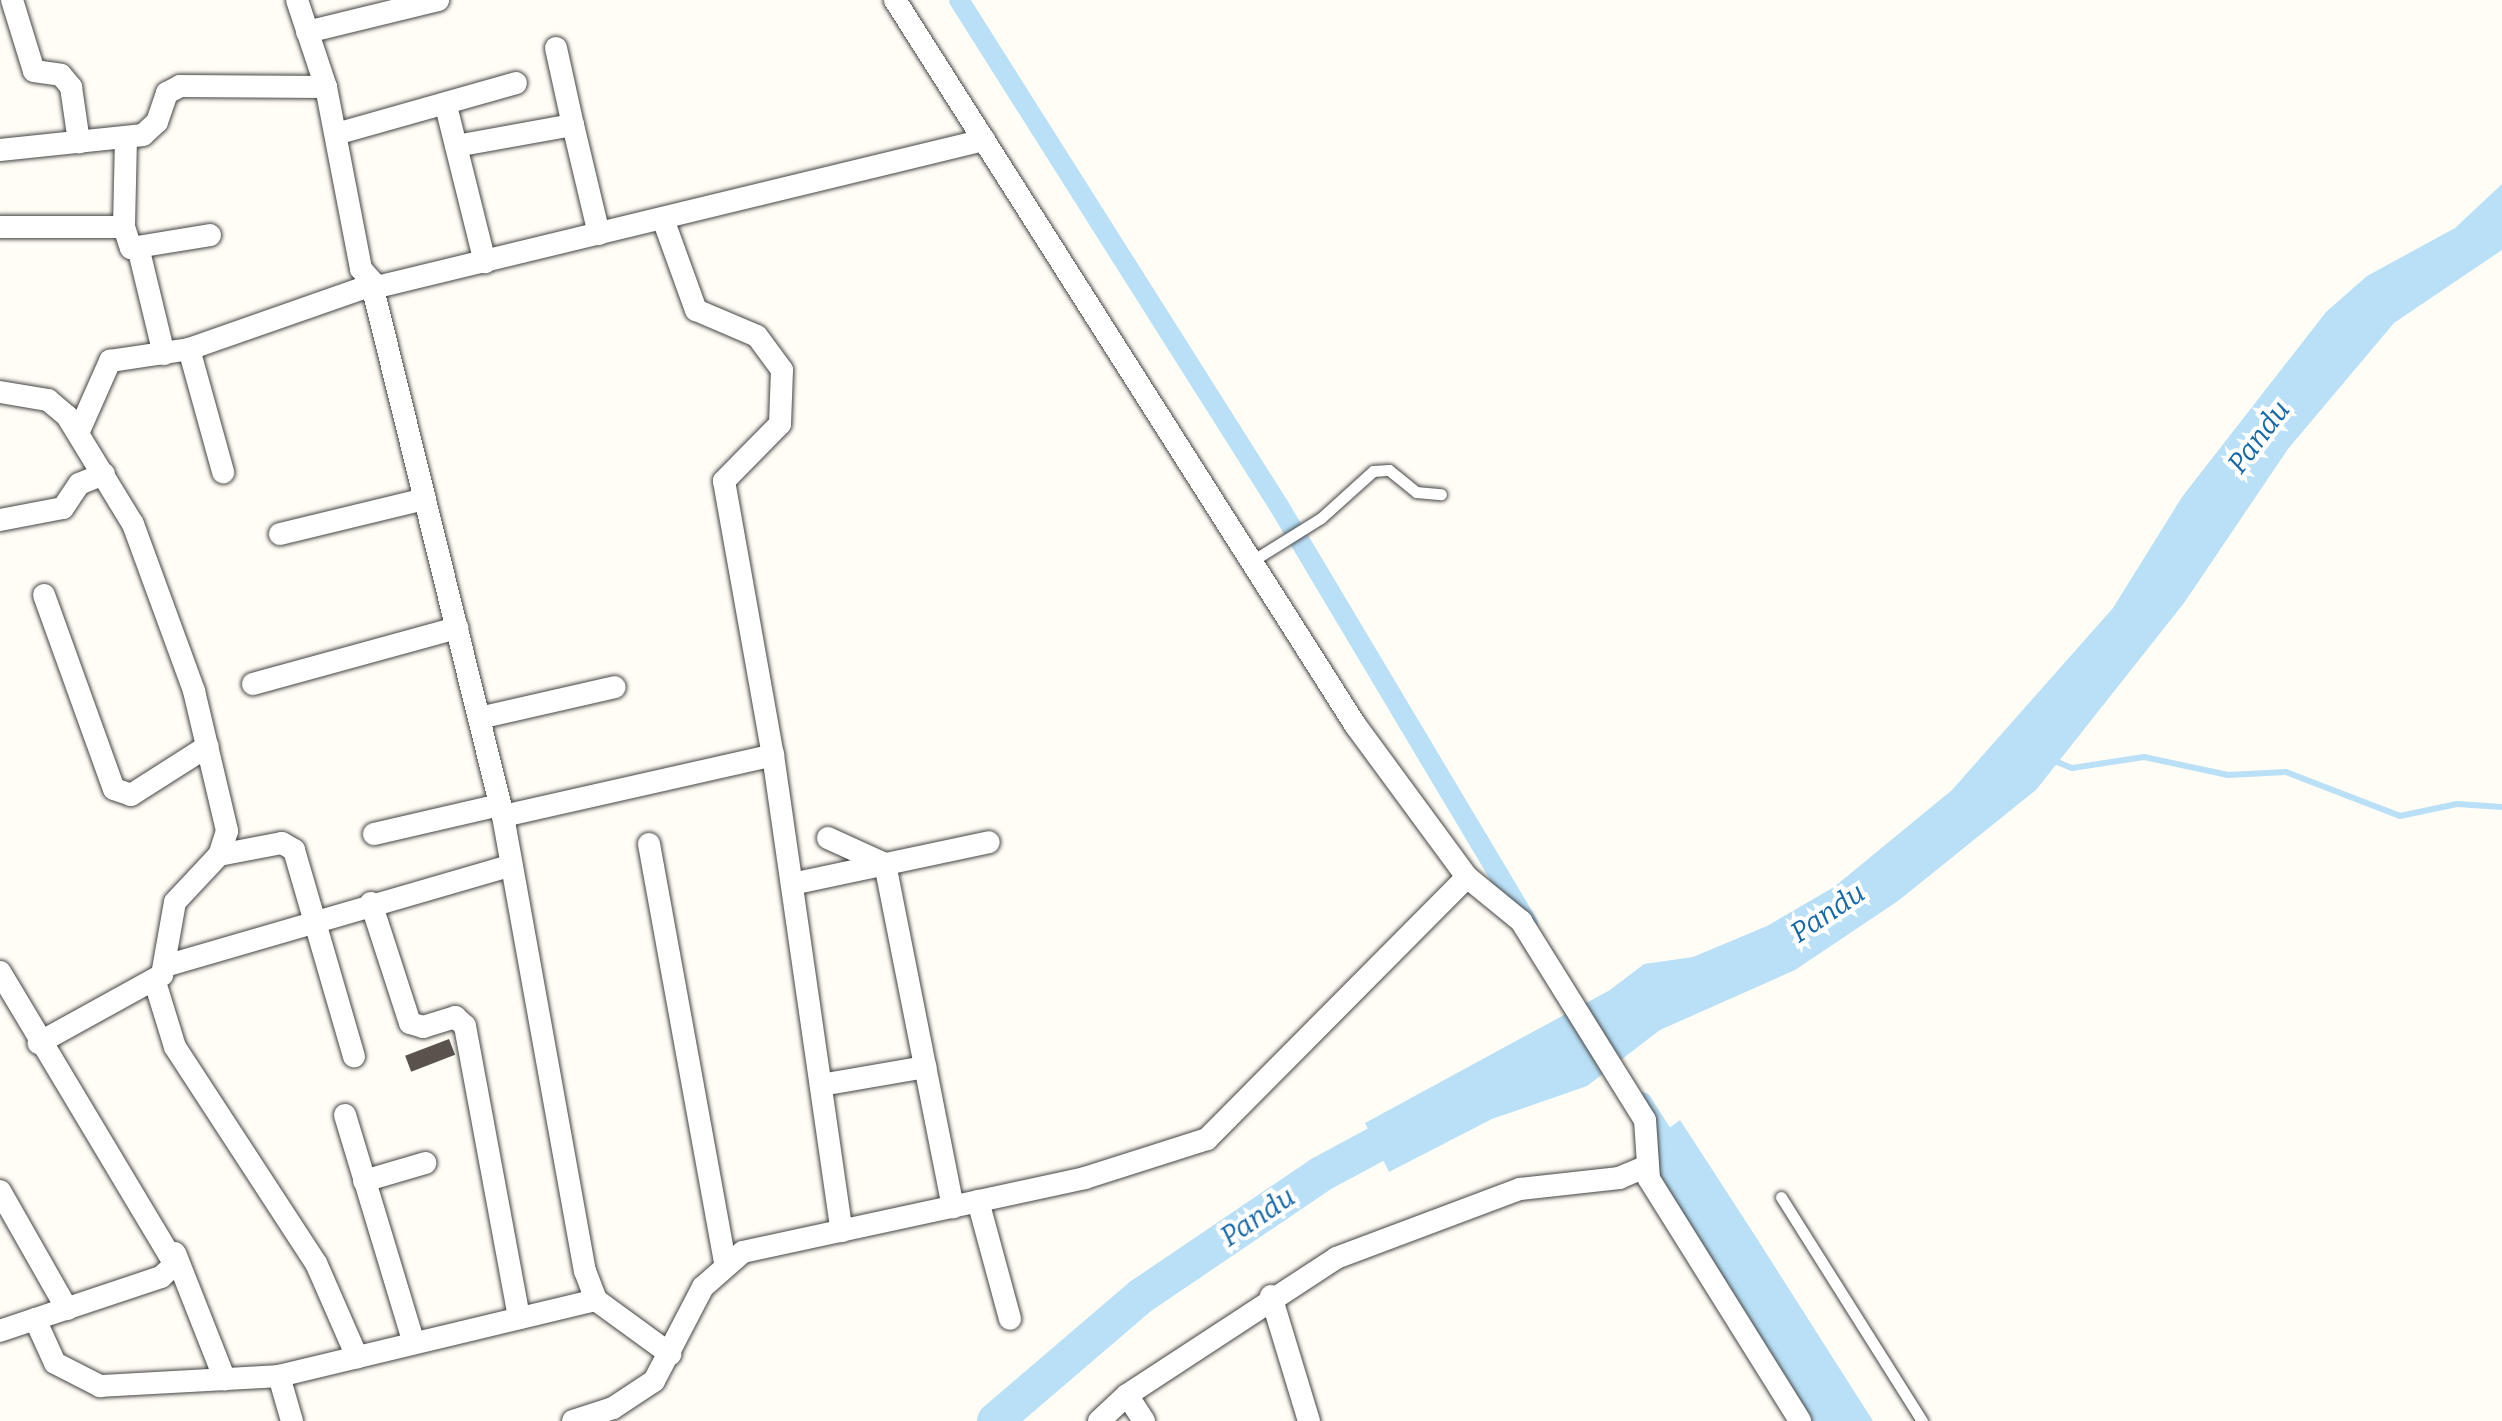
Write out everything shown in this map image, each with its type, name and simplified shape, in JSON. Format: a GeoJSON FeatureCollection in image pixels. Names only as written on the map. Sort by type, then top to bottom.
{"type":"FeatureCollection","features":[{"type":"Feature","properties":{"kind":"street"},"geometry":{"type":"LineString","coordinates":[[12,0],[34,71],[61,75],[71,87],[79,142]]}},
{"type":"Feature","properties":{"kind":"street"},"geometry":{"type":"LineString","coordinates":[[297,0],[326,87],[361,269],[372,285],[502,811],[596,1300],[670,1354]]}},
{"type":"Feature","properties":{"kind":"street"},"geometry":{"type":"LineString","coordinates":[[307,32],[405,5],[438,0]]}},
{"type":"Feature","properties":{"kind":"street"},"geometry":{"type":"LineString","coordinates":[[895,0],[1259,556],[1356,726],[1467,877],[1521,921],[1645,1120],[1643,1168],[1800,1421]]}},
{"type":"Feature","properties":{"kind":"street"},"geometry":{"type":"LineString","coordinates":[[556,48],[599,234]]}},
{"type":"Feature","properties":{"kind":"street"},"geometry":{"type":"LineString","coordinates":[[336,134],[446,106],[516,83]]}},
{"type":"Feature","properties":{"kind":"street"},"geometry":{"type":"LineString","coordinates":[[0,150],[126,138],[151,130],[167,93],[180,86],[326,87]]}},
{"type":"Feature","properties":{"kind":"street"},"geometry":{"type":"LineString","coordinates":[[446,106],[485,262]]}},
{"type":"Feature","properties":{"kind":"street"},"geometry":{"type":"LineString","coordinates":[[456,146],[573,125]]}},
{"type":"Feature","properties":{"kind":"street"},"geometry":{"type":"LineString","coordinates":[[126,138],[124,227],[139,251],[164,354]]}},
{"type":"Feature","properties":{"kind":"street"},"geometry":{"type":"LineString","coordinates":[[79,431],[110,361],[189,349],[372,285],[485,262],[984,140]]}},
{"type":"Feature","properties":{"kind":"street"},"geometry":{"type":"LineString","coordinates":[[663,219],[696,310],[757,336],[782,370],[780,424],[724,481],[773,755],[842,1231]]}},
{"type":"Feature","properties":{"kind":"street"},"geometry":{"type":"LineString","coordinates":[[0,227],[124,227]]}},
{"type":"Feature","properties":{"kind":"street"},"geometry":{"type":"LineString","coordinates":[[139,251],[210,235]]}},
{"type":"Feature","properties":{"kind":"street"},"geometry":{"type":"LineString","coordinates":[[189,349],[223,472]]}},
{"type":"Feature","properties":{"kind":"street"},"geometry":{"type":"LineString","coordinates":[[0,392],[48,400],[79,431],[141,541],[208,746],[227,831],[219,855],[175,902],[160,974],[175,1047],[316,1263],[357,1357]]}},
{"type":"Feature","properties":{"kind":"street"},"geometry":{"type":"LineString","coordinates":[[0,520],[63,508],[79,484],[104,474]]}},
{"type":"Feature","properties":{"kind":"street"},"geometry":{"type":"LineString","coordinates":[[280,534],[425,499]]}},
{"type":"Feature","properties":{"kind":"street"},"geometry":{"type":"LineString","coordinates":[[44,595],[114,789],[131,795],[208,746]]}},
{"type":"Feature","properties":{"kind":"street"},"geometry":{"type":"LineString","coordinates":[[253,684],[457,628]]}},
{"type":"Feature","properties":{"kind":"street"},"geometry":{"type":"LineString","coordinates":[[479,718],[615,687]]}},
{"type":"Feature","properties":{"kind":"street"},"geometry":{"type":"LineString","coordinates":[[374,834],[773,755]]}},
{"type":"Feature","properties":{"kind":"street"},"geometry":{"type":"LineString","coordinates":[[828,838],[885,864]]}},
{"type":"Feature","properties":{"kind":"street"},"geometry":{"type":"LineString","coordinates":[[792,884],[989,842]]}},
{"type":"Feature","properties":{"kind":"street"},"geometry":{"type":"LineString","coordinates":[[649,844],[725,1264]]}},
{"type":"Feature","properties":{"kind":"street"},"geometry":{"type":"LineString","coordinates":[[219,855],[289,846],[354,1056]]}},
{"type":"Feature","properties":{"kind":"street"},"geometry":{"type":"LineString","coordinates":[[885,864],[953,1207]]}},
{"type":"Feature","properties":{"kind":"street"},"geometry":{"type":"LineString","coordinates":[[39,1043],[160,974],[312,918],[512,865]]}},
{"type":"Feature","properties":{"kind":"street"},"geometry":{"type":"LineString","coordinates":[[573,1421],[637,1395],[670,1354],[692,1305],[725,1264],[743,1252],[1171,1156],[1207,1139],[1467,877]]}},
{"type":"Feature","properties":{"kind":"street"},"geometry":{"type":"LineString","coordinates":[[371,903],[410,1023],[423,1027],[455,1017],[465,1026],[519,1318]]}},
{"type":"Feature","properties":{"kind":"street"},"geometry":{"type":"LineString","coordinates":[[0,972],[7,1002],[39,1043],[175,1253],[225,1380]]}},
{"type":"Feature","properties":{"kind":"street"},"geometry":{"type":"LineString","coordinates":[[821,1085],[925,1067]]}},
{"type":"Feature","properties":{"kind":"street"},"geometry":{"type":"LineString","coordinates":[[345,1115],[414,1343]]}},
{"type":"Feature","properties":{"kind":"street"},"geometry":{"type":"LineString","coordinates":[[364,1181],[425,1163]]}},
{"type":"Feature","properties":{"kind":"street"},"geometry":{"type":"LineString","coordinates":[[1099,1421],[1127,1395],[1271,1296],[1336,1258],[1484,1201],[1643,1168]]}},
{"type":"Feature","properties":{"kind":"street"},"geometry":{"type":"LineString","coordinates":[[2,1198],[67,1309]]}},
{"type":"Feature","properties":{"kind":"street"},"geometry":{"type":"LineString","coordinates":[[978,1201],[1010,1319]]}},
{"type":"Feature","properties":{"kind":"street"},"geometry":{"type":"LineString","coordinates":[[0,1331],[161,1277],[175,1253]]}},
{"type":"Feature","properties":{"kind":"street"},"geometry":{"type":"LineString","coordinates":[[1271,1296],[1309,1421]]}},
{"type":"Feature","properties":{"kind":"street"},"geometry":{"type":"LineString","coordinates":[[35,1319],[55,1363],[81,1382],[225,1380],[279,1376],[596,1300]]}},
{"type":"Feature","properties":{"kind":"street"},"geometry":{"type":"LineString","coordinates":[[279,1376],[292,1421]]}},
{"type":"Feature","properties":{"kind":"street"},"geometry":{"type":"LineString","coordinates":[[1127,1395],[1144,1421]]}},
{"type":"Feature","properties":{"kind":"lane"},"geometry":{"type":"LineString","coordinates":[[1259,556],[1321,518],[1382,469],[1416,492],[1441,494]]}},
{"type":"Feature","properties":{"kind":"lane"},"geometry":{"type":"LineString","coordinates":[[1781,1197],[1922,1421]]}},
{"type":"Feature","properties":{"kind":"water"},"geometry":{"type":"Polygon","coordinates":[[[2502,184],[2502,250],[2394,323],[2288,449],[2184,603],[2036,790],[1898,901],[1795,970],[1660,1030],[1587,1086],[1492,1119],[1389,1172],[1365,1123],[1610,990],[1644,964],[1693,957],[1767,926],[1834,887],[1952,790],[2113,608],[2182,497],[2326,312],[2367,276],[2455,228],[2502,184]]]}},
{"type":"Feature","properties":{"kind":"water"},"geometry":{"type":"Polygon","coordinates":[[[1680,1120],[1873,1421],[1809,1421],[1642,1148],[1680,1120]]]}},
{"type":"Feature","properties":{"kind":"building"},"geometry":{"type":"Polygon","coordinates":[[[449,1039],[455,1055],[411,1072],[405,1056],[449,1039]]]}},
{"type":"Feature","properties":{"kind":"waterway"},"geometry":{"type":"LineString","coordinates":[[959,0],[1279,506],[1528,923]]}},
{"type":"Feature","properties":{"kind":"waterway"},"geometry":{"type":"LineString","coordinates":[[2052,760],[2072,768],[2144,757],[2228,775],[2286,772],[2400,816],[2457,804],[2502,807]]}},
{"type":"Feature","properties":{"kind":"waterway"},"geometry":{"type":"LineString","coordinates":[[1642,1102],[1676,1156]]}},
{"type":"Feature","properties":{"kind":"waterway","name":"Pandu"},"geometry":{"type":"LineString","coordinates":[[995,1421],[1141,1296],[1321,1174],[1420,1121]]}}]}
